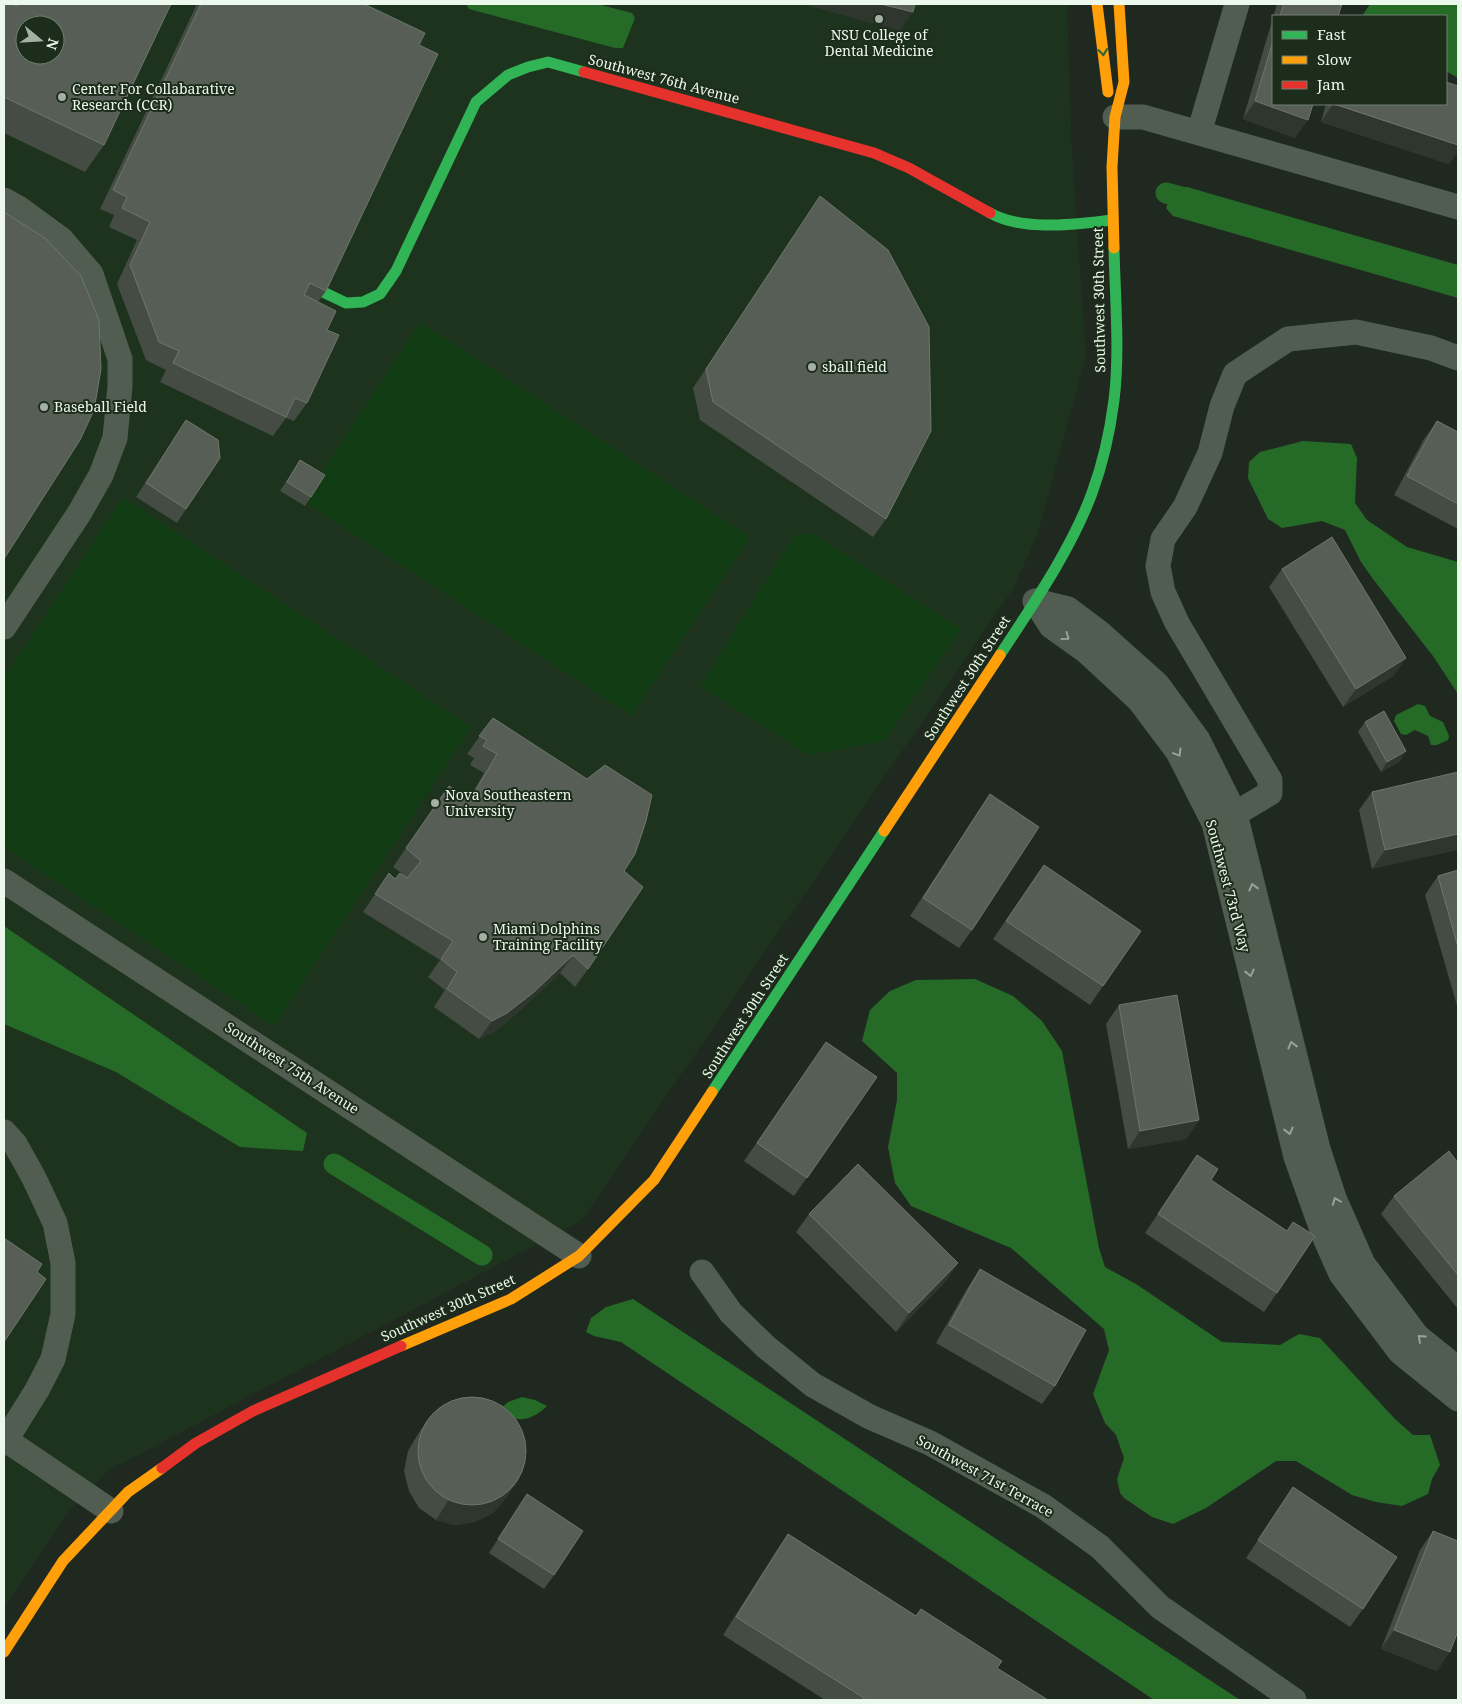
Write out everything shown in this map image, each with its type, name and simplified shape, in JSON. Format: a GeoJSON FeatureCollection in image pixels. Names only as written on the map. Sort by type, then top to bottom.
{"type":"FeatureCollection","features":[{"type":"Feature","properties":{"kind":"street","name":"Southwest 30th Street"},"geometry":{"type":"LineString","coordinates":[[1097,4],[1106,86],[1115,117]]}},
{"type":"Feature","properties":{"kind":"street","name":"Southwest 30th Street"},"geometry":{"type":"LineString","coordinates":[[4,1652],[63,1561],[128,1492],[196,1443],[253,1410],[511,1299],[580,1256],[654,1180],[1035,601],[1071,539],[1092,494],[1110,426],[1116,366],[1112,167],[1115,117],[1124,82],[1120,4]]}},
{"type":"Feature","properties":{"kind":"street"},"geometry":{"type":"LineString","coordinates":[[1199,133],[1237,4]]}},
{"type":"Feature","properties":{"kind":"street","name":"Southwest 76th Avenue"},"geometry":{"type":"LineString","coordinates":[[321,291],[346,303],[363,302],[380,294],[396,271],[476,102],[508,75],[548,62],[874,153],[909,168],[996,216],[1016,222],[1062,225],[1113,220]]}},
{"type":"Feature","properties":{"kind":"street"},"geometry":{"type":"LineString","coordinates":[[1115,117],[1143,117],[1458,207]]}},
{"type":"Feature","properties":{"kind":"street"},"geometry":{"type":"LineString","coordinates":[[4,200],[20,209],[61,239],[91,274],[120,359],[120,386],[115,438],[101,475],[80,512],[4,627]]}},
{"type":"Feature","properties":{"kind":"street"},"geometry":{"type":"LineString","coordinates":[[1235,814],[1270,793],[1270,780],[1177,622],[1163,592],[1158,566],[1163,539],[1185,507],[1210,453],[1222,406],[1236,374],[1288,339],[1356,332],[1431,348],[1458,358]]}},
{"type":"Feature","properties":{"kind":"street","name":"Southwest 73rd Way"},"geometry":{"type":"LineString","coordinates":[[1035,601],[1068,609],[1100,633],[1157,684],[1198,740],[1235,814],[1318,1149],[1334,1198],[1363,1264],[1417,1336],[1458,1369]]}},
{"type":"Feature","properties":{"kind":"street","name":"Southwest 73rd Way"},"geometry":{"type":"LineString","coordinates":[[1035,601],[1051,626],[1086,652],[1139,700],[1178,752],[1214,823],[1296,1157],[1325,1238],[1341,1274],[1400,1352],[1458,1399]]}},
{"type":"Feature","properties":{"kind":"street","name":"Southwest 75th Avenue"},"geometry":{"type":"LineString","coordinates":[[4,881],[580,1256]]}},
{"type":"Feature","properties":{"kind":"street"},"geometry":{"type":"LineString","coordinates":[[4,1132],[15,1144],[34,1178],[55,1223],[63,1263],[63,1314],[53,1359],[37,1390],[5,1442],[111,1511]]}},
{"type":"Feature","properties":{"kind":"street","name":"Southwest 71st Terrace"},"geometry":{"type":"LineString","coordinates":[[702,1272],[731,1313],[766,1347],[813,1385],[870,1417],[930,1443],[1043,1506],[1100,1547],[1160,1607],[1294,1700]]}},
{"type":"Feature","properties":{"kind":"shaded area","name":"Nova Southeastern University"},"geometry":{"type":"Polygon","coordinates":[[[4,4],[1067,4],[1072,153],[1086,356],[1038,533],[1013,589],[581,1221],[108,1471],[64,1517],[4,1609],[4,4]]]}},
{"type":"Feature","properties":{"kind":"shaded area"},"geometry":{"type":"Polygon","coordinates":[[[466,4],[597,4],[632,13],[635,18],[623,48],[615,48],[469,9],[466,4]]]}},
{"type":"Feature","properties":{"kind":"shaded area"},"geometry":{"type":"Polygon","coordinates":[[[1370,4],[1458,4],[1458,78],[1447,72],[1447,15],[1363,15],[1370,4]]]}},
{"type":"Feature","properties":{"kind":"shaded area"},"geometry":{"type":"Polygon","coordinates":[[[1187,187],[1458,265],[1458,298],[1173,216],[1166,208],[1173,190],[1187,187]]]}},
{"type":"Feature","properties":{"kind":"shaded area"},"geometry":{"type":"Polygon","coordinates":[[[420,322],[750,537],[632,716],[303,501],[420,322]]]}},
{"type":"Feature","properties":{"kind":"shaded area"},"geometry":{"type":"Polygon","coordinates":[[[1303,441],[1351,444],[1357,458],[1355,503],[1367,520],[1407,547],[1458,562],[1458,694],[1433,656],[1361,562],[1345,530],[1322,521],[1282,528],[1268,519],[1248,478],[1249,462],[1260,452],[1303,441]]]}},
{"type":"Feature","properties":{"kind":"shaded area"},"geometry":{"type":"Polygon","coordinates":[[[123,497],[471,727],[274,1026],[4,847],[4,678],[123,497]]]}},
{"type":"Feature","properties":{"kind":"shaded area"},"geometry":{"type":"Polygon","coordinates":[[[812,533],[961,629],[884,741],[808,755],[700,686],[794,535],[812,533]]]}},
{"type":"Feature","properties":{"kind":"shaded area"},"geometry":{"type":"Polygon","coordinates":[[[1418,704],[1425,706],[1430,716],[1443,722],[1449,736],[1448,740],[1437,745],[1431,745],[1428,736],[1415,730],[1406,735],[1401,734],[1394,721],[1396,715],[1418,704]]]}},
{"type":"Feature","properties":{"kind":"shaded area"},"geometry":{"type":"Polygon","coordinates":[[[4,926],[307,1133],[303,1151],[240,1147],[116,1072],[4,1024],[4,926]]]}},
{"type":"Feature","properties":{"kind":"shaded area"},"geometry":{"type":"Polygon","coordinates":[[[975,979],[1013,996],[1042,1021],[1062,1051],[1099,1248],[1105,1267],[1136,1284],[1222,1342],[1280,1345],[1299,1334],[1320,1338],[1395,1419],[1413,1435],[1430,1435],[1440,1465],[1432,1479],[1428,1494],[1402,1506],[1376,1502],[1352,1495],[1296,1461],[1276,1461],[1206,1508],[1173,1524],[1152,1517],[1124,1498],[1120,1493],[1117,1479],[1124,1458],[1116,1435],[1105,1423],[1093,1394],[1109,1350],[1104,1329],[1011,1248],[911,1206],[895,1183],[888,1147],[897,1100],[897,1073],[862,1041],[870,1010],[890,991],[916,980],[975,979]]]}},
{"type":"Feature","properties":{"kind":"shaded area"},"geometry":{"type":"Polygon","coordinates":[[[633,1299],[1240,1700],[1154,1700],[621,1342],[594,1336],[586,1332],[591,1318],[606,1307],[633,1299]]]}},
{"type":"Feature","properties":{"kind":"shaded area"},"geometry":{"type":"Polygon","coordinates":[[[522,1397],[535,1400],[547,1406],[535,1415],[523,1419],[511,1418],[497,1412],[508,1402],[522,1397]]]}},
{"type":"Feature","properties":{"kind":"building","name":"Center For Collabarative Research (CCR)"},"geometry":{"type":"Polygon","coordinates":[[[4,4],[17,6],[19,4],[171,4],[104,145],[4,97],[4,4]]]}},
{"type":"Feature","properties":{"kind":"building"},"geometry":{"type":"Polygon","coordinates":[[[201,4],[364,4],[425,33],[419,45],[438,54],[326,291],[310,283],[304,295],[336,311],[327,330],[339,335],[307,403],[295,398],[286,417],[173,363],[179,351],[159,342],[130,265],[150,222],[122,208],[127,197],[113,190],[201,4]]]}},
{"type":"Feature","properties":{"kind":"building"},"geometry":{"type":"Polygon","coordinates":[[[881,4],[915,4],[913,12],[881,4]]]}},
{"type":"Feature","properties":{"kind":"building"},"geometry":{"type":"Polygon","coordinates":[[[1284,4],[1342,4],[1338,15],[1280,15],[1284,4]]]}},
{"type":"Feature","properties":{"kind":"building"},"geometry":{"type":"Polygon","coordinates":[[[1272,44],[1272,105],[1313,105],[1308,120],[1255,101],[1272,44]]]}},
{"type":"Feature","properties":{"kind":"building"},"geometry":{"type":"Polygon","coordinates":[[[1447,82],[1458,86],[1458,145],[1337,105],[1447,105],[1447,82]]]}},
{"type":"Feature","properties":{"kind":"building","name":"sball field"},"geometry":{"type":"Polygon","coordinates":[[[820,196],[888,250],[929,327],[931,431],[886,519],[713,402],[706,369],[820,196]]]}},
{"type":"Feature","properties":{"kind":"building","name":"Baseball Field"},"geometry":{"type":"Polygon","coordinates":[[[4,212],[46,239],[81,276],[99,320],[101,369],[94,410],[80,440],[4,559],[4,212]]]}},
{"type":"Feature","properties":{"kind":"building"},"geometry":{"type":"Polygon","coordinates":[[[186,420],[218,440],[220,458],[186,509],[146,483],[186,420]]]}},
{"type":"Feature","properties":{"kind":"building"},"geometry":{"type":"Polygon","coordinates":[[[1437,421],[1458,432],[1458,504],[1407,476],[1437,421]]]}},
{"type":"Feature","properties":{"kind":"building"},"geometry":{"type":"Polygon","coordinates":[[[300,460],[325,475],[311,497],[287,482],[300,460]]]}},
{"type":"Feature","properties":{"kind":"building"},"geometry":{"type":"Polygon","coordinates":[[[1332,537],[1406,658],[1356,689],[1282,569],[1332,537]]]}},
{"type":"Feature","properties":{"kind":"building"},"geometry":{"type":"Polygon","coordinates":[[[1384,711],[1406,751],[1387,762],[1365,722],[1384,711]]]}},
{"type":"Feature","properties":{"kind":"building"},"geometry":{"type":"Polygon","coordinates":[[[493,718],[587,779],[605,765],[652,795],[635,854],[624,871],[643,887],[588,969],[573,955],[534,992],[507,1013],[492,1021],[447,989],[457,972],[441,959],[453,941],[375,894],[389,873],[395,879],[400,873],[407,878],[421,861],[406,848],[449,786],[470,800],[497,754],[483,746],[487,740],[479,736],[493,718]]]}},
{"type":"Feature","properties":{"kind":"building"},"geometry":{"type":"Polygon","coordinates":[[[1458,772],[1458,834],[1385,850],[1372,792],[1458,772]]]}},
{"type":"Feature","properties":{"kind":"building"},"geometry":{"type":"Polygon","coordinates":[[[990,794],[1039,827],[972,930],[923,898],[990,794]]]}},
{"type":"Feature","properties":{"kind":"building"},"geometry":{"type":"Polygon","coordinates":[[[1044,865],[1141,931],[1103,986],[1006,921],[1044,865]]]}},
{"type":"Feature","properties":{"kind":"building"},"geometry":{"type":"Polygon","coordinates":[[[1458,870],[1458,947],[1438,876],[1458,870]]]}},
{"type":"Feature","properties":{"kind":"building"},"geometry":{"type":"Polygon","coordinates":[[[1177,995],[1199,1120],[1140,1131],[1119,1005],[1177,995]]]}},
{"type":"Feature","properties":{"kind":"building"},"geometry":{"type":"Polygon","coordinates":[[[826,1042],[877,1077],[807,1178],[757,1143],[826,1042]]]}},
{"type":"Feature","properties":{"kind":"building"},"geometry":{"type":"Polygon","coordinates":[[[1449,1151],[1458,1163],[1458,1275],[1394,1196],[1449,1151]]]}},
{"type":"Feature","properties":{"kind":"building"},"geometry":{"type":"Polygon","coordinates":[[[1197,1155],[1218,1169],[1211,1180],[1287,1231],[1293,1222],[1315,1236],[1277,1293],[1158,1214],[1197,1155]]]}},
{"type":"Feature","properties":{"kind":"building"},"geometry":{"type":"Polygon","coordinates":[[[858,1164],[958,1263],[909,1313],[809,1214],[858,1164]]]}},
{"type":"Feature","properties":{"kind":"building"},"geometry":{"type":"Polygon","coordinates":[[[4,1238],[42,1264],[37,1272],[46,1279],[4,1342],[4,1238]]]}},
{"type":"Feature","properties":{"kind":"building"},"geometry":{"type":"Polygon","coordinates":[[[980,1269],[1086,1330],[1055,1386],[949,1325],[980,1269]]]}},
{"type":"Feature","properties":{"kind":"building"},"geometry":{"type":"Polygon","coordinates":[[[472,1397],[493,1401],[510,1413],[522,1430],[526,1451],[522,1472],[510,1489],[493,1501],[472,1505],[451,1501],[434,1489],[422,1472],[418,1451],[422,1430],[434,1413],[451,1401],[472,1397]]]}},
{"type":"Feature","properties":{"kind":"building"},"geometry":{"type":"Polygon","coordinates":[[[1293,1487],[1397,1557],[1363,1609],[1258,1540],[1293,1487]]]}},
{"type":"Feature","properties":{"kind":"building"},"geometry":{"type":"Polygon","coordinates":[[[527,1494],[583,1531],[554,1575],[498,1539],[527,1494]]]}},
{"type":"Feature","properties":{"kind":"building"},"geometry":{"type":"Polygon","coordinates":[[[1433,1531],[1458,1541],[1458,1631],[1450,1652],[1394,1630],[1433,1531]]]}},
{"type":"Feature","properties":{"kind":"building"},"geometry":{"type":"Polygon","coordinates":[[[788,1534],[916,1616],[921,1609],[1002,1661],[997,1668],[1048,1700],[863,1700],[864,1698],[736,1617],[788,1534]]]}},
{"type":"Feature","properties":{"kind":"waterway"},"geometry":{"type":"LineString","coordinates":[[1166,193],[1199,202]]}},
{"type":"Feature","properties":{"kind":"waterway"},"geometry":{"type":"LineString","coordinates":[[334,1164],[482,1255]]}},
{"type":"Feature","properties":{"kind":"traffic: fast"},"geometry":{"type":"LineString","coordinates":[[321,291],[346,303],[363,302],[380,294],[396,271],[476,102],[508,75],[548,62],[584,72]]}},
{"type":"Feature","properties":{"kind":"traffic: fast"},"geometry":{"type":"LineString","coordinates":[[990,213],[1003,219],[1034,225],[1066,225],[1113,220]]}},
{"type":"Feature","properties":{"kind":"traffic: fast"},"geometry":{"type":"LineString","coordinates":[[1000,655],[1063,556],[1084,514],[1103,459],[1116,382],[1117,344],[1114,248]]}},
{"type":"Feature","properties":{"kind":"traffic: fast"},"geometry":{"type":"LineString","coordinates":[[712,1092],[884,831]]}},
{"type":"Feature","properties":{"kind":"traffic: slow"},"geometry":{"type":"LineString","coordinates":[[1097,4],[1108,92]]}},
{"type":"Feature","properties":{"kind":"traffic: slow"},"geometry":{"type":"LineString","coordinates":[[1114,248],[1112,167],[1115,117],[1124,82],[1119,4]]}},
{"type":"Feature","properties":{"kind":"traffic: slow"},"geometry":{"type":"LineString","coordinates":[[884,831],[1000,655]]}},
{"type":"Feature","properties":{"kind":"traffic: slow"},"geometry":{"type":"LineString","coordinates":[[401,1346],[511,1299],[579,1256],[654,1180],[712,1092]]}},
{"type":"Feature","properties":{"kind":"traffic: slow"},"geometry":{"type":"LineString","coordinates":[[4,1652],[63,1561],[128,1492],[162,1468]]}},
{"type":"Feature","properties":{"kind":"traffic: jam"},"geometry":{"type":"LineString","coordinates":[[584,72],[874,153],[909,168],[990,213]]}},
{"type":"Feature","properties":{"kind":"traffic: jam"},"geometry":{"type":"LineString","coordinates":[[162,1468],[196,1443],[253,1411],[401,1346]]}},
{"type":"Feature","properties":{"kind":"place","name":"NSU College of Dental Medicine"},"geometry":{"type":"Point","coordinates":[879,19]}},
{"type":"Feature","properties":{"kind":"place","name":"Center For Collabarative Research (CCR)"},"geometry":{"type":"Point","coordinates":[62,97]}},
{"type":"Feature","properties":{"kind":"place","name":"sball field"},"geometry":{"type":"Point","coordinates":[812,367]}},
{"type":"Feature","properties":{"kind":"place","name":"Baseball Field"},"geometry":{"type":"Point","coordinates":[44,407]}},
{"type":"Feature","properties":{"kind":"place","name":"Nova Southeastern University"},"geometry":{"type":"Point","coordinates":[435,803]}},
{"type":"Feature","properties":{"kind":"place","name":"Miami Dolphins Training Facility"},"geometry":{"type":"Point","coordinates":[483,937]}}]}
